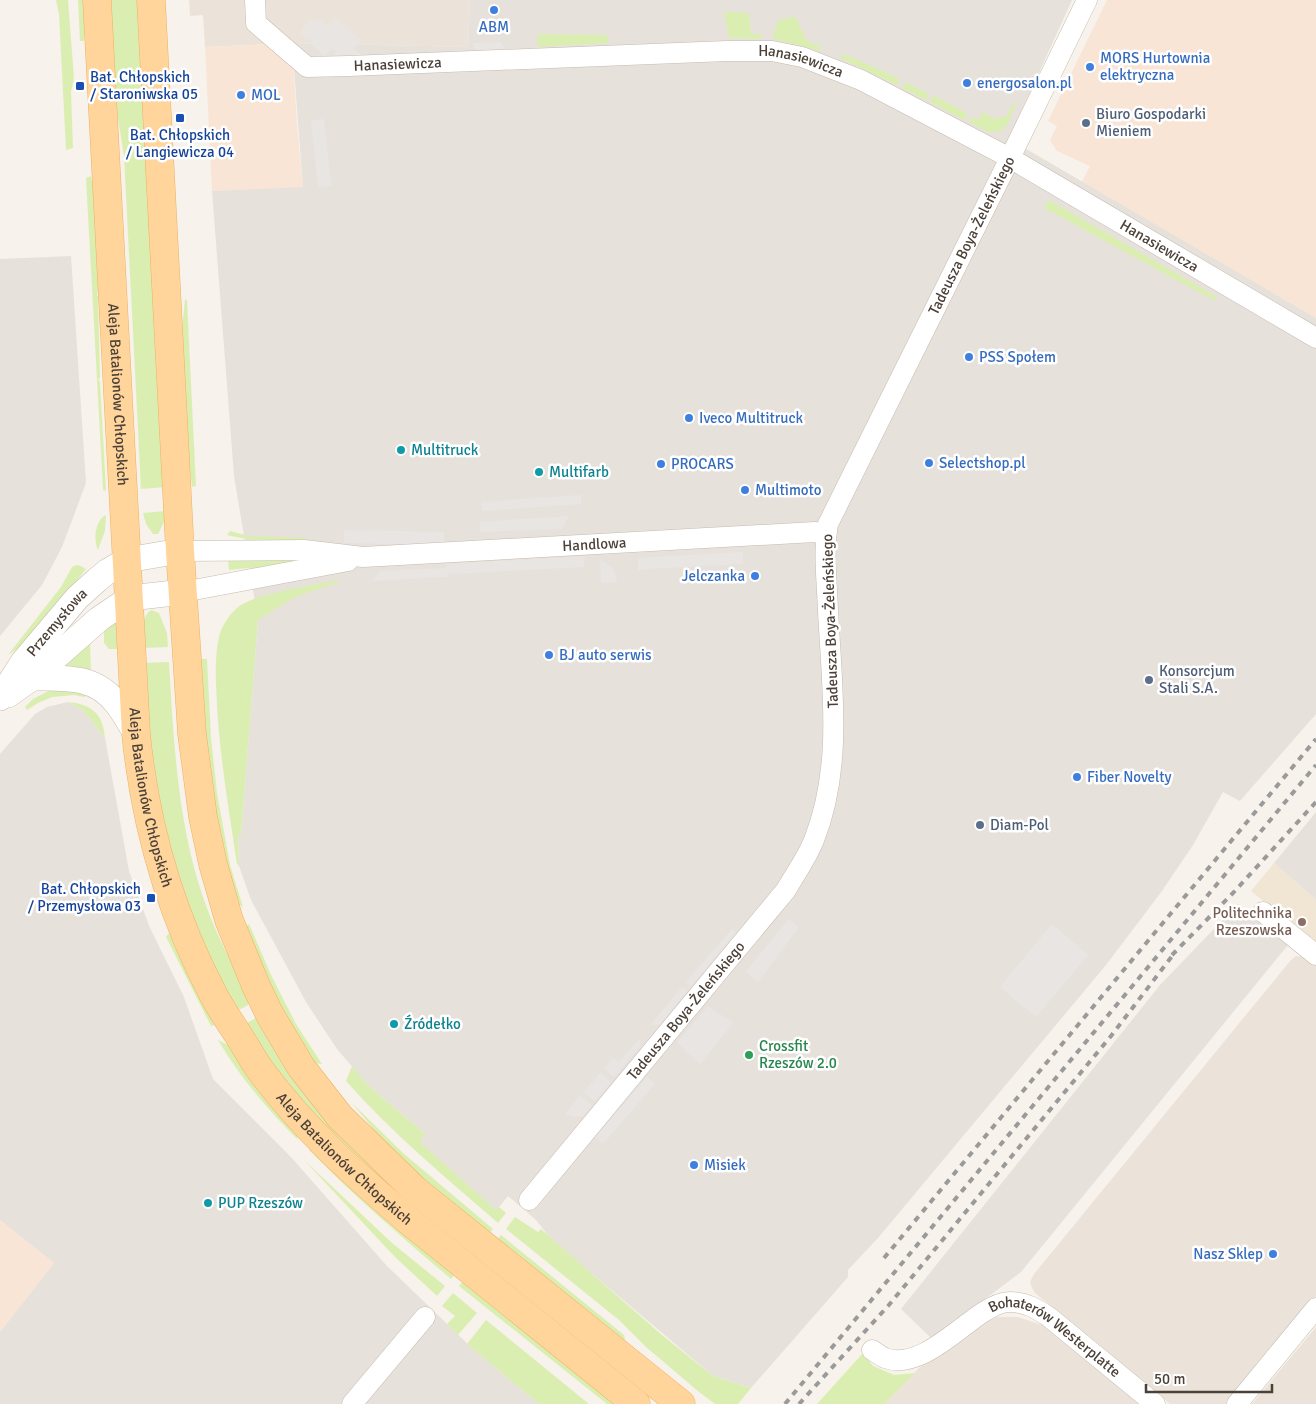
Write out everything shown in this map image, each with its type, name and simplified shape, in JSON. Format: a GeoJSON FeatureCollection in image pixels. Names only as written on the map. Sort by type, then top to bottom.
{"type":"FeatureCollection","features":[{"type":"Feature","properties":{"kind":"main road","name":"Aleja Batalionów Chłopskich"},"geometry":{"type":"LineString","coordinates":[[97,0],[136,734],[144,798],[155,842],[177,910],[213,994],[260,1070],[289,1107],[313,1133],[373,1191],[636,1404]]}},
{"type":"Feature","properties":{"kind":"main road","name":"Aleja Batalionów Chłopskich"},"geometry":{"type":"LineString","coordinates":[[151,0],[180,551],[192,734],[203,817],[213,864],[229,920],[262,1000],[289,1048],[310,1079],[340,1117],[416,1190],[681,1404]]}},
{"type":"Feature","properties":{"kind":"street","name":"Hanasiewicza"},"geometry":{"type":"LineString","coordinates":[[255,0],[256,22],[307,66],[349,66],[726,51],[772,51],[794,55],[834,68],[861,80],[1010,158],[1316,338]]}},
{"type":"Feature","properties":{"kind":"street","name":"Tadeusza Boya-Żeleńskiego"},"geometry":{"type":"LineString","coordinates":[[529,1200],[786,890],[813,842],[829,788],[834,753],[826,535],[828,524],[1087,0]]}},
{"type":"Feature","properties":{"kind":"street","name":"Handlowa"},"geometry":{"type":"LineString","coordinates":[[180,551],[304,550],[363,557],[815,532],[826,535]]}},
{"type":"Feature","properties":{"kind":"street"},"geometry":{"type":"LineString","coordinates":[[127,560],[180,551]]}},
{"type":"Feature","properties":{"kind":"street","name":"Handlowa"},"geometry":{"type":"LineString","coordinates":[[183,592],[337,564],[363,557]]}},
{"type":"Feature","properties":{"kind":"street","name":"Przemysłowa"},"geometry":{"type":"LineString","coordinates":[[0,699],[22,662],[77,598],[108,571],[127,560]]}},
{"type":"Feature","properties":{"kind":"street"},"geometry":{"type":"LineString","coordinates":[[130,598],[183,592]]}},
{"type":"Feature","properties":{"kind":"street","name":"Przemysłowa"},"geometry":{"type":"LineString","coordinates":[[0,699],[32,678],[99,619],[130,598]]}},
{"type":"Feature","properties":{"kind":"street"},"geometry":{"type":"LineString","coordinates":[[32,678],[84,680],[100,687],[117,703],[136,734]]}},
{"type":"Feature","properties":{"kind":"street"},"geometry":{"type":"LineString","coordinates":[[1263,912],[1316,955]]}},
{"type":"Feature","properties":{"kind":"street","name":"Bohaterów Westerplatte"},"geometry":{"type":"LineString","coordinates":[[872,1350],[884,1358],[897,1360],[914,1358],[935,1347],[994,1305],[1008,1302],[1022,1303],[1033,1307],[1049,1317],[1155,1404]]}},
{"type":"Feature","properties":{"kind":"street"},"geometry":{"type":"LineString","coordinates":[[1237,1404],[1316,1308]]}},
{"type":"Feature","properties":{"kind":"street"},"geometry":{"type":"LineString","coordinates":[[352,1404],[425,1317]]}},
{"type":"Feature","properties":{"kind":"shaded area"},"geometry":{"type":"Polygon","coordinates":[[[189,0],[470,0],[468,47],[292,43],[205,47],[203,15],[190,16],[189,0]]]}},
{"type":"Feature","properties":{"kind":"shaded area"},"geometry":{"type":"Polygon","coordinates":[[[470,0],[1072,0],[1009,139],[1316,318],[1316,714],[1240,801],[1223,792],[1193,845],[1162,891],[1106,965],[878,1238],[848,1270],[848,1277],[751,1388],[713,1376],[551,1239],[536,1220],[508,1196],[496,1211],[419,1142],[425,1134],[368,1085],[337,1049],[306,1002],[251,900],[239,866],[238,835],[241,834],[258,620],[234,476],[212,191],[303,187],[292,43],[468,47],[470,0]]]}},
{"type":"Feature","properties":{"kind":"shaded area"},"geometry":{"type":"Polygon","coordinates":[[[1107,0],[1316,0],[1316,318],[1082,182],[1090,166],[1057,151],[1050,140],[1057,126],[1048,121],[1107,0]]]}},
{"type":"Feature","properties":{"kind":"shaded area"},"geometry":{"type":"Polygon","coordinates":[[[335,17],[360,40],[354,49],[366,59],[332,59],[336,51],[332,48],[324,56],[310,43],[312,40],[310,38],[307,40],[300,32],[310,20],[321,21],[327,26],[335,17]]]}},
{"type":"Feature","properties":{"kind":"shaded area"},"geometry":{"type":"Polygon","coordinates":[[[501,42],[506,53],[478,54],[472,43],[501,42]]]}},
{"type":"Feature","properties":{"kind":"shaded area"},"geometry":{"type":"Polygon","coordinates":[[[292,43],[303,188],[212,191],[205,47],[292,43]]]}},
{"type":"Feature","properties":{"kind":"shaded area"},"geometry":{"type":"Polygon","coordinates":[[[324,119],[331,186],[318,187],[311,120],[324,119]]]}},
{"type":"Feature","properties":{"kind":"shaded area"},"geometry":{"type":"Polygon","coordinates":[[[71,256],[86,483],[62,547],[42,585],[0,636],[0,259],[71,256]]]}},
{"type":"Feature","properties":{"kind":"shaded area","name":"Multifarb"},"geometry":{"type":"Polygon","coordinates":[[[581,495],[581,504],[482,511],[481,502],[581,495]]]}},
{"type":"Feature","properties":{"kind":"shaded area","name":"Multifarb"},"geometry":{"type":"Polygon","coordinates":[[[569,516],[562,529],[480,532],[480,522],[569,516]]]}},
{"type":"Feature","properties":{"kind":"shaded area"},"geometry":{"type":"Polygon","coordinates":[[[344,530],[444,532],[444,545],[344,543],[344,530]]]}},
{"type":"Feature","properties":{"kind":"shaded area"},"geometry":{"type":"Polygon","coordinates":[[[743,552],[743,564],[644,569],[638,571],[638,558],[743,552]]]}},
{"type":"Feature","properties":{"kind":"shaded area"},"geometry":{"type":"Polygon","coordinates":[[[585,556],[584,567],[448,574],[447,577],[372,581],[380,571],[446,568],[447,564],[585,556]]]}},
{"type":"Feature","properties":{"kind":"shaded area"},"geometry":{"type":"Polygon","coordinates":[[[600,559],[612,567],[617,582],[601,583],[600,559]]]}},
{"type":"Feature","properties":{"kind":"shaded area"},"geometry":{"type":"Polygon","coordinates":[[[68,702],[83,710],[105,738],[129,871],[150,928],[184,997],[213,1079],[290,1156],[387,1266],[471,1347],[539,1404],[0,1404],[0,1332],[54,1263],[0,1220],[0,754],[35,714],[47,707],[68,702]]]}},
{"type":"Feature","properties":{"kind":"shaded area"},"geometry":{"type":"Polygon","coordinates":[[[1316,812],[1316,900],[1274,863],[1316,812]]]}},
{"type":"Feature","properties":{"kind":"shaded area","name":"Politechnika Rzeszowska"},"geometry":{"type":"Polygon","coordinates":[[[1274,863],[1316,900],[1316,944],[1251,891],[1274,863]]]}},
{"type":"Feature","properties":{"kind":"shaded area"},"geometry":{"type":"Polygon","coordinates":[[[1238,904],[1288,945],[1021,1272],[932,1339],[901,1309],[1160,985],[1238,904]]]}},
{"type":"Feature","properties":{"kind":"shaded area"},"geometry":{"type":"Polygon","coordinates":[[[789,919],[799,927],[758,982],[746,971],[789,919]]]}},
{"type":"Feature","properties":{"kind":"shaded area"},"geometry":{"type":"Polygon","coordinates":[[[1052,924],[1088,955],[1036,1017],[1000,987],[1052,924]]]}},
{"type":"Feature","properties":{"kind":"shaded area"},"geometry":{"type":"Polygon","coordinates":[[[732,929],[736,933],[691,986],[686,982],[732,929]]]}},
{"type":"Feature","properties":{"kind":"shaded area"},"geometry":{"type":"Polygon","coordinates":[[[1296,956],[1304,957],[1316,965],[1316,1296],[1227,1404],[1170,1404],[1035,1293],[1030,1282],[1034,1274],[1296,956]]]}},
{"type":"Feature","properties":{"kind":"shaded area"},"geometry":{"type":"Polygon","coordinates":[[[682,987],[687,991],[660,1024],[650,1025],[682,987]]]}},
{"type":"Feature","properties":{"kind":"shaded area"},"geometry":{"type":"Polygon","coordinates":[[[708,1006],[733,1023],[700,1064],[677,1043],[708,1006]]]}},
{"type":"Feature","properties":{"kind":"shaded area"},"geometry":{"type":"Polygon","coordinates":[[[640,1038],[640,1047],[614,1077],[604,1068],[613,1058],[619,1062],[640,1038]]]}},
{"type":"Feature","properties":{"kind":"shaded area"},"geometry":{"type":"Polygon","coordinates":[[[600,1073],[611,1082],[595,1101],[584,1092],[600,1073]]]}},
{"type":"Feature","properties":{"kind":"shaded area"},"geometry":{"type":"Polygon","coordinates":[[[647,1077],[655,1084],[603,1144],[595,1137],[647,1077]]]}},
{"type":"Feature","properties":{"kind":"shaded area"},"geometry":{"type":"Polygon","coordinates":[[[580,1096],[592,1105],[583,1116],[574,1117],[565,1114],[580,1096]]]}},
{"type":"Feature","properties":{"kind":"shaded area"},"geometry":{"type":"Polygon","coordinates":[[[0,1220],[54,1263],[0,1332],[0,1220]]]}},
{"type":"Feature","properties":{"kind":"shaded area"},"geometry":{"type":"Polygon","coordinates":[[[997,1317],[1018,1317],[1045,1326],[1142,1404],[884,1404],[919,1368],[983,1323],[997,1317]]]}},
{"type":"Feature","properties":{"kind":"shaded area"},"geometry":{"type":"Polygon","coordinates":[[[1316,1327],[1316,1404],[1252,1404],[1316,1327]]]}},
{"type":"Feature","properties":{"kind":"green space"},"geometry":{"type":"Polygon","coordinates":[[[56,0],[68,0],[74,78],[71,92],[73,148],[66,150],[59,14],[56,0]]]}},
{"type":"Feature","properties":{"kind":"green space"},"geometry":{"type":"Polygon","coordinates":[[[78,0],[86,0],[84,41],[80,41],[78,0]]]}},
{"type":"Feature","properties":{"kind":"green space"},"geometry":{"type":"Polygon","coordinates":[[[107,0],[142,0],[167,487],[141,489],[124,156],[114,93],[107,0]]]}},
{"type":"Feature","properties":{"kind":"green space"},"geometry":{"type":"Polygon","coordinates":[[[724,12],[749,13],[751,34],[762,34],[762,39],[729,38],[724,12]]]}},
{"type":"Feature","properties":{"kind":"green space"},"geometry":{"type":"Polygon","coordinates":[[[796,17],[807,41],[821,46],[820,51],[773,39],[775,27],[779,21],[785,18],[796,17]]]}},
{"type":"Feature","properties":{"kind":"green space"},"geometry":{"type":"Polygon","coordinates":[[[538,34],[607,35],[608,43],[537,47],[538,34]]]}},
{"type":"Feature","properties":{"kind":"green space"},"geometry":{"type":"Polygon","coordinates":[[[845,54],[900,79],[897,85],[840,58],[845,54]]]}},
{"type":"Feature","properties":{"kind":"green space"},"geometry":{"type":"Polygon","coordinates":[[[905,82],[929,94],[926,100],[902,88],[905,82]]]}},
{"type":"Feature","properties":{"kind":"green space"},"geometry":{"type":"Polygon","coordinates":[[[933,95],[967,113],[964,120],[930,102],[933,95]]]}},
{"type":"Feature","properties":{"kind":"green space"},"geometry":{"type":"Polygon","coordinates":[[[1013,103],[1016,104],[1007,125],[1001,131],[988,132],[969,122],[972,117],[979,120],[982,112],[995,119],[1007,116],[1013,103]]]}},
{"type":"Feature","properties":{"kind":"green space"},"geometry":{"type":"Polygon","coordinates":[[[91,176],[98,213],[97,294],[100,378],[98,379],[100,382],[106,490],[104,491],[86,178],[91,176]]]}},
{"type":"Feature","properties":{"kind":"green space"},"geometry":{"type":"Polygon","coordinates":[[[1049,200],[1217,297],[1215,301],[1044,208],[1049,200]]]}},
{"type":"Feature","properties":{"kind":"green space"},"geometry":{"type":"Polygon","coordinates":[[[185,299],[187,300],[196,486],[192,487],[184,415],[180,350],[185,299]]]}},
{"type":"Feature","properties":{"kind":"green space"},"geometry":{"type":"Polygon","coordinates":[[[166,511],[164,522],[158,534],[153,534],[146,524],[143,513],[166,511]]]}},
{"type":"Feature","properties":{"kind":"green space"},"geometry":{"type":"Polygon","coordinates":[[[106,515],[105,531],[98,550],[96,546],[97,526],[99,521],[106,515]]]}},
{"type":"Feature","properties":{"kind":"green space"},"geometry":{"type":"Polygon","coordinates":[[[230,531],[249,536],[308,538],[293,542],[269,541],[227,535],[230,531]]]}},
{"type":"Feature","properties":{"kind":"green space"},"geometry":{"type":"Polygon","coordinates":[[[228,560],[290,560],[292,562],[290,564],[229,570],[228,560]]]}},
{"type":"Feature","properties":{"kind":"green space"},"geometry":{"type":"Polygon","coordinates":[[[77,565],[86,569],[30,640],[8,655],[61,587],[72,567],[77,565]]]}},
{"type":"Feature","properties":{"kind":"green space"},"geometry":{"type":"Polygon","coordinates":[[[339,580],[340,582],[295,597],[258,620],[241,835],[238,835],[239,866],[237,864],[228,805],[218,725],[216,654],[220,633],[223,625],[237,608],[257,598],[285,590],[339,580]]]}},
{"type":"Feature","properties":{"kind":"green space"},"geometry":{"type":"Polygon","coordinates":[[[151,610],[159,613],[167,633],[168,647],[142,648],[143,622],[147,613],[151,610]]]}},
{"type":"Feature","properties":{"kind":"green space"},"geometry":{"type":"Polygon","coordinates":[[[117,620],[121,649],[109,649],[104,643],[104,627],[117,620]]]}},
{"type":"Feature","properties":{"kind":"green space"},"geometry":{"type":"Polygon","coordinates":[[[90,641],[91,675],[61,669],[90,641]]]}},
{"type":"Feature","properties":{"kind":"green space"},"geometry":{"type":"Polygon","coordinates":[[[197,659],[207,659],[211,738],[217,793],[230,865],[243,907],[233,900],[219,846],[197,659]]]}},
{"type":"Feature","properties":{"kind":"green space"},"geometry":{"type":"Polygon","coordinates":[[[169,662],[176,759],[184,823],[199,886],[210,916],[250,998],[248,1005],[241,1009],[237,1009],[229,1001],[182,892],[152,778],[142,663],[169,662]]]}},
{"type":"Feature","properties":{"kind":"green space"},"geometry":{"type":"Polygon","coordinates":[[[54,688],[91,692],[84,697],[74,695],[52,697],[27,710],[25,707],[33,699],[54,688]]]}},
{"type":"Feature","properties":{"kind":"green space"},"geometry":{"type":"Polygon","coordinates":[[[68,702],[83,705],[94,711],[102,722],[105,738],[83,710],[68,702]]]}},
{"type":"Feature","properties":{"kind":"green space"},"geometry":{"type":"Polygon","coordinates":[[[249,924],[271,975],[296,1024],[322,1064],[312,1061],[304,1053],[243,929],[249,924]]]}},
{"type":"Feature","properties":{"kind":"green space"},"geometry":{"type":"Polygon","coordinates":[[[169,933],[218,1022],[216,1025],[211,1026],[166,937],[169,933]]]}},
{"type":"Feature","properties":{"kind":"green space"},"geometry":{"type":"Polygon","coordinates":[[[258,1017],[475,1251],[471,1256],[375,1176],[289,1088],[245,1024],[258,1017]]]}},
{"type":"Feature","properties":{"kind":"green space"},"geometry":{"type":"Polygon","coordinates":[[[218,1040],[230,1046],[298,1136],[297,1139],[254,1092],[218,1040]]]}},
{"type":"Feature","properties":{"kind":"green space"},"geometry":{"type":"Polygon","coordinates":[[[352,1066],[368,1085],[425,1134],[420,1142],[496,1210],[499,1207],[506,1213],[498,1223],[419,1154],[346,1081],[352,1066]]]}},
{"type":"Feature","properties":{"kind":"green space"},"geometry":{"type":"Polygon","coordinates":[[[351,1102],[403,1153],[493,1229],[488,1235],[395,1155],[351,1102]]]}},
{"type":"Feature","properties":{"kind":"green space"},"geometry":{"type":"Polygon","coordinates":[[[314,1148],[457,1272],[451,1279],[343,1184],[309,1150],[314,1148]]]}},
{"type":"Feature","properties":{"kind":"green space"},"geometry":{"type":"Polygon","coordinates":[[[304,1160],[392,1243],[445,1286],[437,1296],[395,1257],[304,1160]]]}},
{"type":"Feature","properties":{"kind":"green space"},"geometry":{"type":"Polygon","coordinates":[[[515,1217],[538,1232],[541,1229],[662,1335],[713,1376],[751,1388],[738,1404],[715,1404],[646,1347],[619,1320],[506,1229],[515,1217]]]}},
{"type":"Feature","properties":{"kind":"green space"},"geometry":{"type":"Polygon","coordinates":[[[501,1235],[624,1335],[627,1347],[496,1241],[501,1235]]]}},
{"type":"Feature","properties":{"kind":"green space"},"geometry":{"type":"Polygon","coordinates":[[[465,1279],[619,1404],[607,1404],[459,1286],[465,1279]]]}},
{"type":"Feature","properties":{"kind":"green space"},"geometry":{"type":"Polygon","coordinates":[[[453,1293],[477,1313],[458,1335],[447,1324],[455,1316],[442,1306],[453,1293]]]}},
{"type":"Feature","properties":{"kind":"green space"},"geometry":{"type":"Polygon","coordinates":[[[486,1320],[589,1404],[539,1404],[467,1344],[486,1320]]]}},
{"type":"Feature","properties":{"kind":"green space"},"geometry":{"type":"Polygon","coordinates":[[[863,1353],[873,1366],[894,1375],[915,1373],[884,1404],[817,1404],[863,1353]]]}},
{"type":"Feature","properties":{"kind":"railway"},"geometry":{"type":"LineString","coordinates":[[884,1258],[1316,739]]}},
{"type":"Feature","properties":{"kind":"railway"},"geometry":{"type":"LineString","coordinates":[[785,1404],[1316,765]]}},
{"type":"Feature","properties":{"kind":"railway"},"geometry":{"type":"LineString","coordinates":[[1172,955],[1233,893],[1316,802]]}},
{"type":"Feature","properties":{"kind":"railway"},"geometry":{"type":"LineString","coordinates":[[799,1404],[888,1306],[1111,1036],[1176,951]]}},
{"type":"Feature","properties":{"kind":"place","name":"ABM"},"geometry":{"type":"Point","coordinates":[494,10]}},
{"type":"Feature","properties":{"kind":"place","name":"MORS Hurtownia elektryczna"},"geometry":{"type":"Point","coordinates":[1090,67]}},
{"type":"Feature","properties":{"kind":"place","name":"energosalon.pl"},"geometry":{"type":"Point","coordinates":[967,83]}},
{"type":"Feature","properties":{"kind":"place","name":"Bat. Chłopskich / Staroniwska 05"},"geometry":{"type":"Point","coordinates":[80,86]}},
{"type":"Feature","properties":{"kind":"place","name":"MOL"},"geometry":{"type":"Point","coordinates":[241,95]}},
{"type":"Feature","properties":{"kind":"place","name":"Bat. Chłopskich / Langiewicza 04"},"geometry":{"type":"Point","coordinates":[180,118]}},
{"type":"Feature","properties":{"kind":"place","name":"Biuro Gospodarki Mieniem"},"geometry":{"type":"Point","coordinates":[1086,123]}},
{"type":"Feature","properties":{"kind":"place","name":"PSS Społem"},"geometry":{"type":"Point","coordinates":[969,357]}},
{"type":"Feature","properties":{"kind":"place","name":"Iveco Multitruck"},"geometry":{"type":"Point","coordinates":[689,418]}},
{"type":"Feature","properties":{"kind":"place","name":"Multitruck"},"geometry":{"type":"Point","coordinates":[401,450]}},
{"type":"Feature","properties":{"kind":"place","name":"Selectshop.pl"},"geometry":{"type":"Point","coordinates":[929,463]}},
{"type":"Feature","properties":{"kind":"place","name":"PROCARS"},"geometry":{"type":"Point","coordinates":[661,464]}},
{"type":"Feature","properties":{"kind":"place","name":"Multifarb"},"geometry":{"type":"Point","coordinates":[539,472]}},
{"type":"Feature","properties":{"kind":"place","name":"Multimoto"},"geometry":{"type":"Point","coordinates":[745,490]}},
{"type":"Feature","properties":{"kind":"place","name":"Jelczanka"},"geometry":{"type":"Point","coordinates":[755,576]}},
{"type":"Feature","properties":{"kind":"place","name":"BJ auto serwis"},"geometry":{"type":"Point","coordinates":[549,655]}},
{"type":"Feature","properties":{"kind":"place","name":"Konsorcjum Stali S.A."},"geometry":{"type":"Point","coordinates":[1149,680]}},
{"type":"Feature","properties":{"kind":"place","name":"Fiber Novelty"},"geometry":{"type":"Point","coordinates":[1077,777]}},
{"type":"Feature","properties":{"kind":"place","name":"Diam-Pol"},"geometry":{"type":"Point","coordinates":[980,825]}},
{"type":"Feature","properties":{"kind":"place","name":"Bat. Chłopskich / Przemysłowa 03"},"geometry":{"type":"Point","coordinates":[151,898]}},
{"type":"Feature","properties":{"kind":"place","name":"Politechnika Rzeszowska"},"geometry":{"type":"Point","coordinates":[1302,922]}},
{"type":"Feature","properties":{"kind":"place","name":"Źródełko"},"geometry":{"type":"Point","coordinates":[394,1024]}},
{"type":"Feature","properties":{"kind":"place","name":"Crossfit Rzeszów 2.0"},"geometry":{"type":"Point","coordinates":[749,1055]}},
{"type":"Feature","properties":{"kind":"place","name":"Misiek"},"geometry":{"type":"Point","coordinates":[694,1165]}},
{"type":"Feature","properties":{"kind":"place","name":"PUP Rzeszów"},"geometry":{"type":"Point","coordinates":[208,1203]}},
{"type":"Feature","properties":{"kind":"place","name":"Nasz Sklep"},"geometry":{"type":"Point","coordinates":[1273,1254]}}]}
